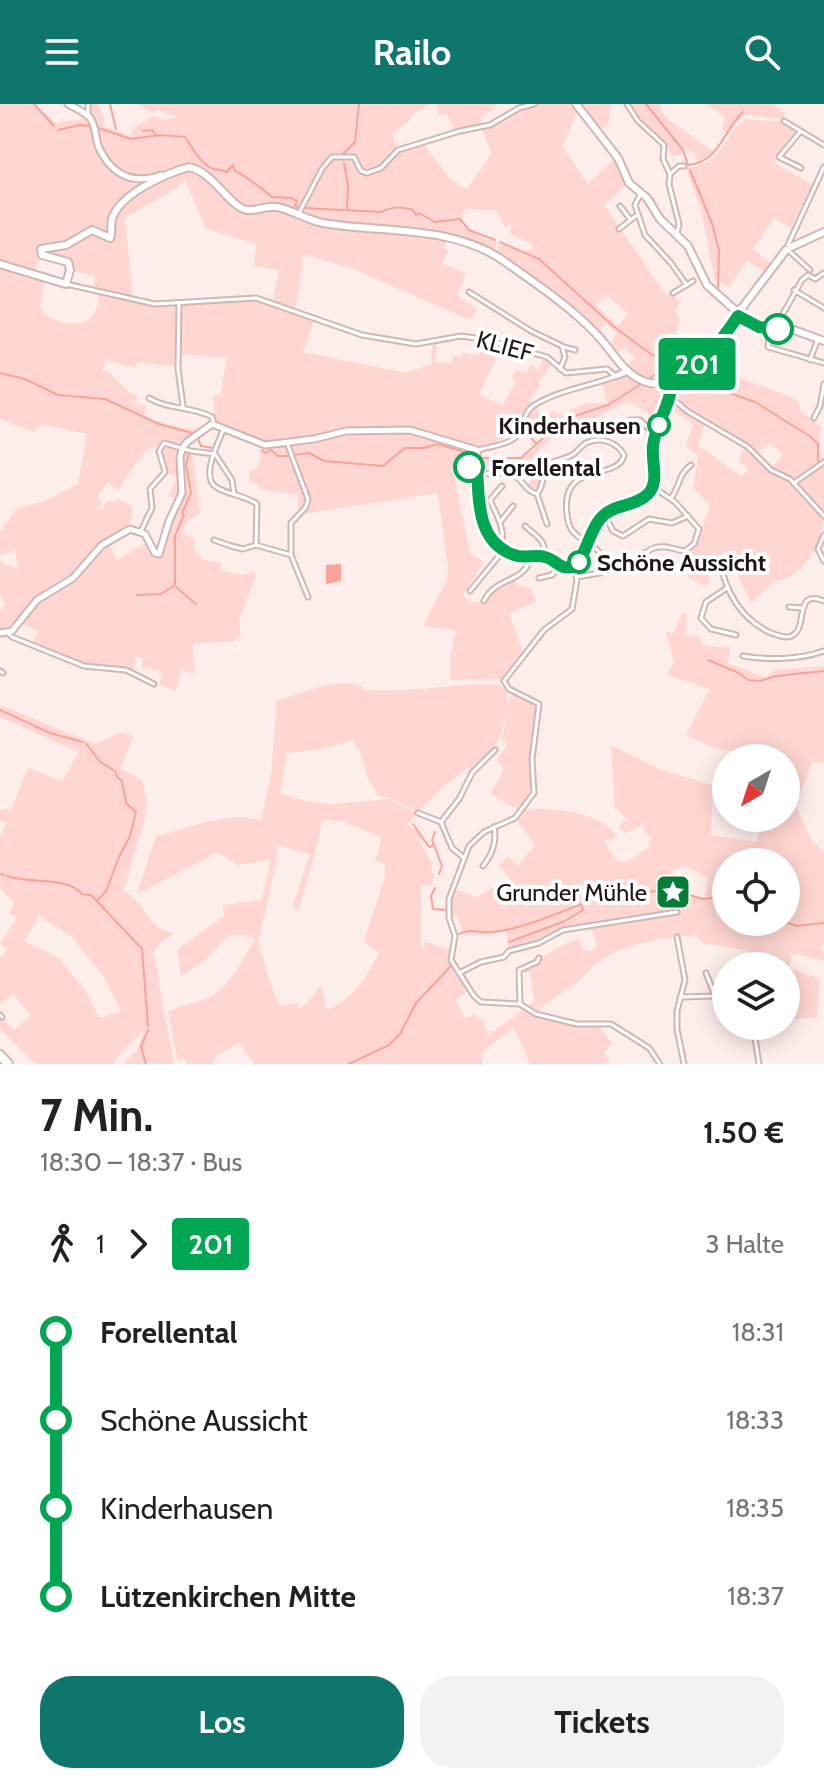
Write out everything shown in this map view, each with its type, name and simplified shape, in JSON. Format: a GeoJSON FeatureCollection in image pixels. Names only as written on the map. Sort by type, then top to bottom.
{"type":"FeatureCollection","features":[{"type":"Feature","properties":{"kind":"main road"},"geometry":{"type":"LineString","coordinates":[[576,104],[618,158],[639,196],[691,251],[707,285],[753,322],[821,340]]}},
{"type":"Feature","properties":{"kind":"main road"},"geometry":{"type":"LineString","coordinates":[[0,264],[66,284],[70,270],[68,262],[42,255],[41,249],[66,245],[92,230],[110,238],[112,218],[119,207],[143,187],[186,168],[193,168],[210,178],[241,207],[253,210],[276,207],[298,217],[344,226],[416,233],[464,242],[501,260],[589,326],[628,371],[648,382],[672,382],[700,361],[726,333],[789,248],[824,232]]}},
{"type":"Feature","properties":{"kind":"main road"},"geometry":{"type":"LineString","coordinates":[[0,1055],[8,1064]]}},
{"type":"Feature","properties":{"kind":"street"},"geometry":{"type":"LineString","coordinates":[[68,104],[88,115]]}},
{"type":"Feature","properties":{"kind":"street"},"geometry":{"type":"LineString","coordinates":[[88,104],[88,115],[100,149],[128,179],[173,174]]}},
{"type":"Feature","properties":{"kind":"street"},"geometry":{"type":"LineString","coordinates":[[298,217],[322,169],[332,157],[354,157],[361,171],[367,173],[381,168],[398,150],[494,123],[531,104]]}},
{"type":"Feature","properties":{"kind":"street"},"geometry":{"type":"LineString","coordinates":[[627,104],[638,121],[664,145],[663,159],[670,174],[669,184],[679,224],[677,234]]}},
{"type":"Feature","properties":{"kind":"street"},"geometry":{"type":"LineString","coordinates":[[784,121],[824,145]]}},
{"type":"Feature","properties":{"kind":"street"},"geometry":{"type":"LineString","coordinates":[[800,132],[779,157],[801,168]]}},
{"type":"Feature","properties":{"kind":"street"},"geometry":{"type":"LineString","coordinates":[[670,174],[679,166],[684,166]]}},
{"type":"Feature","properties":{"kind":"street"},"geometry":{"type":"LineString","coordinates":[[810,270],[789,248],[824,167]]}},
{"type":"Feature","properties":{"kind":"street"},"geometry":{"type":"LineString","coordinates":[[639,196],[637,215],[645,235],[686,284]]}},
{"type":"Feature","properties":{"kind":"street"},"geometry":{"type":"LineString","coordinates":[[620,206],[631,220]]}},
{"type":"Feature","properties":{"kind":"street"},"geometry":{"type":"LineString","coordinates":[[619,229],[637,215]]}},
{"type":"Feature","properties":{"kind":"street"},"geometry":{"type":"LineString","coordinates":[[824,273],[815,279],[807,276],[794,290],[773,328],[767,346],[824,363]]}},
{"type":"Feature","properties":{"kind":"street"},"geometry":{"type":"LineString","coordinates":[[673,293],[693,281]]}},
{"type":"Feature","properties":{"kind":"street","name":"KLIEF"},"geometry":{"type":"LineString","coordinates":[[66,284],[142,302],[256,298],[355,334],[416,344],[461,336],[483,339],[547,357],[560,369],[570,373],[607,369],[616,376]]}},
{"type":"Feature","properties":{"kind":"street"},"geometry":{"type":"LineString","coordinates":[[794,290],[824,308]]}},
{"type":"Feature","properties":{"kind":"street"},"geometry":{"type":"LineString","coordinates":[[469,292],[563,347],[575,350]]}},
{"type":"Feature","properties":{"kind":"street"},"geometry":{"type":"LineString","coordinates":[[179,303],[178,369],[183,406]]}},
{"type":"Feature","properties":{"kind":"street"},"geometry":{"type":"LineString","coordinates":[[810,360],[821,340]]}},
{"type":"Feature","properties":{"kind":"street"},"geometry":{"type":"LineString","coordinates":[[560,369],[565,357],[563,347]]}},
{"type":"Feature","properties":{"kind":"street"},"geometry":{"type":"LineString","coordinates":[[149,398],[211,416],[214,424],[262,444],[287,443],[346,431],[410,430],[477,450],[514,438],[526,413],[537,404],[628,371]]}},
{"type":"Feature","properties":{"kind":"street"},"geometry":{"type":"LineString","coordinates":[[477,450],[480,517],[488,535],[502,549],[520,557],[544,557],[559,566],[573,567],[604,514],[640,500],[653,487],[655,435],[672,382]]}},
{"type":"Feature","properties":{"kind":"street"},"geometry":{"type":"LineString","coordinates":[[814,418],[824,384]]}},
{"type":"Feature","properties":{"kind":"street"},"geometry":{"type":"LineString","coordinates":[[670,396],[681,407],[743,444],[771,470],[794,483],[824,516]]}},
{"type":"Feature","properties":{"kind":"street"},"geometry":{"type":"LineString","coordinates":[[630,420],[640,420],[655,435]]}},
{"type":"Feature","properties":{"kind":"street"},"geometry":{"type":"LineString","coordinates":[[8,633],[37,600],[73,578],[105,544],[131,529],[141,531],[150,539],[155,553],[159,554],[169,521],[181,498],[182,449],[187,442],[214,424]]}},
{"type":"Feature","properties":{"kind":"street"},"geometry":{"type":"LineString","coordinates":[[224,428],[209,468],[210,482],[215,487],[257,504],[256,545]]}},
{"type":"Feature","properties":{"kind":"street"},"geometry":{"type":"LineString","coordinates":[[537,494],[543,486],[548,466],[572,455],[587,443],[601,440],[620,448],[624,457],[620,466],[584,476],[568,495],[566,511],[571,529],[598,548],[615,566],[624,565],[658,547],[685,551],[694,544],[700,531],[671,498],[653,487]]}},
{"type":"Feature","properties":{"kind":"street"},"geometry":{"type":"LineString","coordinates":[[141,531],[152,508],[150,489],[165,472],[160,448],[166,443],[215,454],[232,480],[234,494]]}},
{"type":"Feature","properties":{"kind":"street"},"geometry":{"type":"LineString","coordinates":[[287,443],[308,499],[306,507],[291,523],[291,555],[308,597]]}},
{"type":"Feature","properties":{"kind":"street"},"geometry":{"type":"LineString","coordinates":[[794,483],[823,463]]}},
{"type":"Feature","properties":{"kind":"street"},"geometry":{"type":"LineString","coordinates":[[671,498],[677,490],[681,473],[691,465]]}},
{"type":"Feature","properties":{"kind":"street"},"geometry":{"type":"LineString","coordinates":[[478,473],[509,473],[529,492],[537,494]]}},
{"type":"Feature","properties":{"kind":"street"},"geometry":{"type":"LineString","coordinates":[[470,591],[502,549],[501,521],[490,500],[502,486]]}},
{"type":"Feature","properties":{"kind":"street"},"geometry":{"type":"LineString","coordinates":[[537,494],[547,524]]}},
{"type":"Feature","properties":{"kind":"street"},"geometry":{"type":"LineString","coordinates":[[501,521],[513,506]]}},
{"type":"Feature","properties":{"kind":"street"},"geometry":{"type":"LineString","coordinates":[[604,514],[613,531],[623,536],[649,519],[672,523],[688,516]]}},
{"type":"Feature","properties":{"kind":"street"},"geometry":{"type":"LineString","coordinates":[[525,526],[542,540],[544,557]]}},
{"type":"Feature","properties":{"kind":"street"},"geometry":{"type":"LineString","coordinates":[[824,535],[818,549],[824,561]]}},
{"type":"Feature","properties":{"kind":"street"},"geometry":{"type":"LineString","coordinates":[[214,540],[243,549],[256,545],[291,555]]}},
{"type":"Feature","properties":{"kind":"street"},"geometry":{"type":"LineString","coordinates":[[484,601],[498,583],[518,577],[530,563],[531,557]]}},
{"type":"Feature","properties":{"kind":"street"},"geometry":{"type":"LineString","coordinates":[[720,562],[727,588],[746,616],[778,636],[790,636],[798,631],[802,608],[810,600],[824,601]]}},
{"type":"Feature","properties":{"kind":"street"},"geometry":{"type":"LineString","coordinates":[[539,578],[552,575],[559,566]]}},
{"type":"Feature","properties":{"kind":"street"},"geometry":{"type":"LineString","coordinates":[[573,567],[577,577],[572,609],[540,635],[504,683],[513,692],[539,703],[532,759],[534,793],[515,818],[494,827],[471,843],[449,899],[449,918],[455,936],[451,960],[479,1001],[520,1004],[536,1014],[566,1022],[616,1026],[653,1051],[660,1064]]}},
{"type":"Feature","properties":{"kind":"street"},"geometry":{"type":"LineString","coordinates":[[577,577],[600,573]]}},
{"type":"Feature","properties":{"kind":"street"},"geometry":{"type":"LineString","coordinates":[[727,588],[706,602],[701,618],[711,629],[736,635]]}},
{"type":"Feature","properties":{"kind":"street"},"geometry":{"type":"LineString","coordinates":[[789,607],[802,608]]}},
{"type":"Feature","properties":{"kind":"street"},"geometry":{"type":"LineString","coordinates":[[0,633],[8,633],[13,638],[84,666],[126,670],[154,684]]}},
{"type":"Feature","properties":{"kind":"street"},"geometry":{"type":"LineString","coordinates":[[743,656],[794,658],[824,651]]}},
{"type":"Feature","properties":{"kind":"street"},"geometry":{"type":"LineString","coordinates":[[441,822],[459,799],[472,773],[495,750]]}},
{"type":"Feature","properties":{"kind":"street"},"geometry":{"type":"LineString","coordinates":[[418,813],[441,822],[452,848],[464,858]]}},
{"type":"Feature","properties":{"kind":"street"},"geometry":{"type":"LineString","coordinates":[[483,866],[492,857],[496,836],[494,827]]}},
{"type":"Feature","properties":{"kind":"street"},"geometry":{"type":"LineString","coordinates":[[459,973],[481,962],[504,957],[509,951],[539,943],[563,930],[677,912]]}},
{"type":"Feature","properties":{"kind":"street"},"geometry":{"type":"LineString","coordinates":[[677,937],[685,980],[677,1029],[684,1064]]}},
{"type":"Feature","properties":{"kind":"street"},"geometry":{"type":"LineString","coordinates":[[520,1004],[519,970],[537,962],[539,958]]}},
{"type":"Feature","properties":{"kind":"street"},"geometry":{"type":"LineString","coordinates":[[680,997],[715,996],[706,973]]}},
{"type":"Feature","properties":{"kind":"street"},"geometry":{"type":"LineString","coordinates":[[755,1040],[759,1064]]}},
{"type":"Feature","properties":{"kind":"shaded area"},"geometry":{"type":"Polygon","coordinates":[[[0,104],[34,104],[56,123],[84,119],[88,124],[96,125],[90,104],[98,104],[103,126],[131,136],[134,127],[154,116],[164,120],[178,117],[158,110],[153,113],[139,104],[430,104],[411,115],[411,119],[393,133],[397,149],[383,165],[364,173],[382,168],[398,151],[423,143],[450,179],[467,189],[492,153],[482,128],[536,104],[572,104],[578,111],[562,146],[588,184],[615,158],[627,184],[604,205],[666,295],[673,293],[680,302],[675,310],[680,321],[671,352],[682,353],[692,343],[700,350],[711,342],[694,363],[674,376],[651,378],[639,374],[626,366],[635,358],[624,348],[616,354],[609,346],[617,332],[605,323],[600,328],[607,337],[605,340],[496,254],[499,243],[526,252],[528,249],[534,250],[531,244],[510,234],[511,224],[505,227],[496,210],[466,209],[461,225],[486,240],[497,242],[494,252],[417,231],[416,237],[446,241],[444,248],[448,251],[442,263],[466,274],[457,295],[477,310],[470,320],[356,270],[304,254],[295,310],[273,301],[279,270],[254,266],[256,244],[206,229],[185,180],[125,218],[133,299],[92,289],[95,276],[72,271],[72,266],[44,254],[38,261],[35,274],[0,263],[0,104]],[[607,295],[596,306],[618,326],[628,314],[607,295]]]}},
{"type":"Feature","properties":{"kind":"shaded area"},"geometry":{"type":"Polygon","coordinates":[[[436,104],[497,104],[481,116],[482,126],[455,132],[447,114],[439,115],[436,104]]]}},
{"type":"Feature","properties":{"kind":"shaded area"},"geometry":{"type":"Polygon","coordinates":[[[579,104],[611,104],[608,125],[598,129],[579,104]]]}},
{"type":"Feature","properties":{"kind":"shaded area"},"geometry":{"type":"Polygon","coordinates":[[[628,104],[661,104],[660,109],[667,118],[713,152],[698,162],[694,152],[684,149],[683,154],[673,157],[628,104]]]}},
{"type":"Feature","properties":{"kind":"shaded area"},"geometry":{"type":"Polygon","coordinates":[[[707,104],[774,104],[785,114],[783,119],[744,115],[728,136],[722,129],[725,117],[707,104]]]}},
{"type":"Feature","properties":{"kind":"shaded area"},"geometry":{"type":"Polygon","coordinates":[[[745,119],[783,122],[797,131],[774,162],[812,185],[791,228],[774,218],[753,249],[772,264],[766,273],[747,260],[729,287],[715,281],[701,210],[686,168],[699,166],[716,156],[745,119]]]}},
{"type":"Feature","properties":{"kind":"shaded area"},"geometry":{"type":"Polygon","coordinates":[[[0,266],[44,280],[40,308],[51,318],[67,323],[89,319],[95,312],[99,293],[149,304],[178,304],[177,367],[137,362],[136,368],[106,360],[103,370],[137,396],[135,403],[146,406],[144,418],[181,428],[199,429],[182,445],[169,443],[150,448],[118,490],[107,482],[97,497],[102,504],[98,507],[103,510],[104,504],[110,500],[116,503],[117,499],[133,506],[129,527],[102,541],[76,571],[38,595],[22,615],[74,579],[109,544],[117,560],[148,542],[159,560],[160,541],[175,498],[169,496],[177,477],[165,472],[162,446],[166,444],[192,452],[200,512],[186,523],[182,533],[196,540],[193,547],[203,560],[221,563],[221,571],[242,575],[255,572],[255,578],[239,620],[241,636],[233,641],[193,644],[194,674],[180,669],[176,691],[159,685],[163,671],[142,667],[143,658],[136,657],[133,670],[86,665],[32,644],[38,632],[18,621],[10,630],[0,631],[0,610],[6,605],[0,595],[0,559],[6,566],[18,567],[15,551],[0,555],[0,532],[16,509],[44,501],[78,484],[87,434],[41,424],[34,432],[0,419],[0,266]]]}},
{"type":"Feature","properties":{"kind":"shaded area"},"geometry":{"type":"Polygon","coordinates":[[[247,298],[271,302],[314,321],[303,352],[406,373],[431,364],[433,344],[437,342],[435,362],[451,363],[454,356],[461,357],[463,353],[479,355],[483,340],[500,348],[479,395],[503,405],[516,382],[512,378],[516,370],[526,373],[531,365],[538,370],[544,358],[553,362],[528,401],[542,416],[554,411],[564,417],[586,403],[607,403],[602,382],[627,375],[644,385],[665,387],[668,393],[658,420],[631,402],[619,405],[587,423],[558,432],[537,452],[521,481],[500,467],[454,464],[452,468],[470,553],[484,562],[463,595],[471,602],[485,602],[500,585],[515,580],[518,586],[531,588],[536,602],[509,613],[523,652],[503,679],[450,680],[450,657],[456,630],[423,626],[447,580],[438,493],[301,514],[298,495],[259,489],[259,484],[250,482],[249,471],[257,469],[263,447],[269,446],[214,422],[214,395],[220,395],[227,358],[179,354],[181,304],[247,298]],[[534,423],[515,442],[508,437],[478,449],[479,459],[516,460],[529,454],[545,438],[534,423]]]}},
{"type":"Feature","properties":{"kind":"shaded area"},"geometry":{"type":"Polygon","coordinates":[[[713,363],[799,402],[799,410],[822,428],[819,439],[822,461],[794,479],[772,468],[783,454],[769,443],[756,454],[696,415],[679,396],[676,386],[682,381],[694,393],[707,381],[701,364],[713,363]]]}},
{"type":"Feature","properties":{"kind":"shaded area"},"geometry":{"type":"Polygon","coordinates":[[[672,401],[705,424],[698,445],[741,476],[748,469],[739,461],[745,446],[773,473],[791,482],[824,517],[820,537],[810,557],[794,574],[775,581],[751,603],[726,551],[709,569],[709,582],[702,585],[688,577],[694,556],[690,553],[710,505],[693,489],[698,456],[686,446],[693,424],[669,407],[672,401]]]}},
{"type":"Feature","properties":{"kind":"shaded area"},"geometry":{"type":"Polygon","coordinates":[[[540,456],[548,464],[537,491],[527,485],[530,470],[540,456]]]}},
{"type":"Feature","properties":{"kind":"shaded area"},"geometry":{"type":"Polygon","coordinates":[[[824,466],[824,512],[798,483],[824,466]]]}},
{"type":"Feature","properties":{"kind":"shaded area"},"geometry":{"type":"Polygon","coordinates":[[[341,564],[341,581],[326,584],[326,565],[341,564]]]}},
{"type":"Feature","properties":{"kind":"shaded area"},"geometry":{"type":"Polygon","coordinates":[[[682,613],[687,614],[685,636],[699,636],[703,645],[730,648],[728,663],[765,678],[775,670],[824,666],[824,763],[812,762],[800,794],[800,744],[712,745],[686,734],[710,689],[667,675],[674,662],[666,632],[674,633],[682,613]]]}},
{"type":"Feature","properties":{"kind":"shaded area"},"geometry":{"type":"Polygon","coordinates":[[[341,684],[352,684],[362,689],[393,690],[491,684],[508,690],[504,725],[490,753],[473,771],[469,767],[444,786],[418,812],[389,798],[378,796],[368,779],[354,740],[287,753],[280,793],[309,802],[334,804],[388,799],[417,813],[408,824],[422,836],[419,841],[432,864],[434,875],[432,885],[421,885],[421,948],[424,948],[425,942],[449,949],[452,966],[468,991],[455,1000],[466,1018],[474,1015],[483,1020],[489,1035],[534,1001],[530,972],[520,974],[520,971],[556,949],[580,939],[581,947],[586,951],[594,950],[597,946],[591,927],[563,930],[542,943],[509,952],[506,931],[486,935],[463,934],[457,916],[451,918],[453,889],[477,897],[502,882],[509,891],[516,887],[499,866],[508,856],[518,866],[535,845],[516,818],[525,809],[575,813],[600,821],[615,835],[614,839],[603,840],[616,860],[627,862],[649,847],[651,836],[646,834],[643,824],[626,833],[619,828],[624,820],[633,825],[615,808],[611,745],[662,770],[712,785],[711,835],[757,842],[759,832],[800,832],[800,814],[810,838],[824,852],[824,938],[821,951],[824,952],[824,961],[800,955],[800,952],[747,952],[703,943],[696,935],[645,942],[609,955],[535,1015],[576,1026],[599,1026],[612,1044],[604,1052],[610,1060],[606,1064],[529,1064],[513,1028],[481,1053],[483,1064],[254,1064],[239,1043],[213,1058],[214,1064],[187,1064],[183,1058],[178,1062],[168,1011],[207,998],[218,991],[236,971],[255,940],[245,935],[228,936],[206,959],[181,976],[177,950],[224,916],[223,905],[262,900],[271,860],[237,865],[218,852],[137,894],[156,836],[236,817],[261,821],[271,775],[277,700],[319,687],[341,684]],[[322,821],[298,911],[292,908],[310,854],[277,845],[276,863],[258,943],[281,1006],[298,1003],[297,1009],[308,1003],[321,985],[326,1010],[335,1006],[364,979],[379,953],[364,941],[385,877],[385,863],[375,861],[382,837],[344,822],[322,821]],[[687,866],[672,870],[673,877],[662,878],[661,893],[668,912],[685,909],[689,897],[705,899],[708,879],[687,866]]]}},
{"type":"Feature","properties":{"kind":"shaded area"},"geometry":{"type":"Polygon","coordinates":[[[513,693],[538,705],[531,755],[533,788],[520,811],[490,794],[504,770],[497,759],[507,746],[502,739],[508,703],[513,693]]]}},
{"type":"Feature","properties":{"kind":"shaded area"},"geometry":{"type":"Polygon","coordinates":[[[0,705],[95,744],[123,732],[133,737],[120,768],[142,780],[146,799],[145,819],[123,891],[137,901],[155,925],[173,933],[153,950],[174,1064],[124,1064],[138,1049],[144,1029],[116,1059],[115,1064],[34,1064],[0,1029],[0,1016],[14,1030],[31,1015],[13,994],[0,1005],[0,958],[8,949],[0,944],[17,917],[9,913],[14,903],[0,888],[0,836],[7,822],[0,821],[0,809],[11,810],[28,768],[62,781],[79,752],[0,717],[0,705]],[[39,915],[24,941],[58,958],[85,990],[99,1018],[121,1011],[103,976],[72,937],[39,915]]]}},
{"type":"Feature","properties":{"kind":"shaded area"},"geometry":{"type":"Polygon","coordinates":[[[800,972],[820,979],[817,1018],[800,1019],[800,972]]]}},
{"type":"Feature","properties":{"kind":"waterway"},"geometry":{"type":"LineString","coordinates":[[34,104],[54,126]]}},
{"type":"Feature","properties":{"kind":"waterway"},"geometry":{"type":"LineString","coordinates":[[110,104],[116,129]]}},
{"type":"Feature","properties":{"kind":"waterway"},"geometry":{"type":"LineString","coordinates":[[343,154],[355,142],[359,104]]}},
{"type":"Feature","properties":{"kind":"waterway"},"geometry":{"type":"LineString","coordinates":[[646,104],[683,150],[688,165]]}},
{"type":"Feature","properties":{"kind":"waterway"},"geometry":{"type":"LineString","coordinates":[[688,165],[699,163],[714,152],[743,112]]}},
{"type":"Feature","properties":{"kind":"waterway"},"geometry":{"type":"LineString","coordinates":[[58,130],[92,126]]}},
{"type":"Feature","properties":{"kind":"waterway"},"geometry":{"type":"LineString","coordinates":[[98,128],[131,139],[160,135],[185,137],[209,167],[227,172],[233,165],[235,171],[272,197],[291,198],[297,201],[295,206],[300,207]]}},
{"type":"Feature","properties":{"kind":"waterway"},"geometry":{"type":"LineString","coordinates":[[143,131],[152,130],[157,136]]}},
{"type":"Feature","properties":{"kind":"waterway"},"geometry":{"type":"LineString","coordinates":[[344,163],[348,186],[347,210]]}},
{"type":"Feature","properties":{"kind":"waterway"},"geometry":{"type":"LineString","coordinates":[[690,170],[713,226],[719,251],[718,288]]}},
{"type":"Feature","properties":{"kind":"waterway"},"geometry":{"type":"LineString","coordinates":[[304,208],[381,212],[405,208],[435,222],[460,219],[469,230],[495,240]]}},
{"type":"Feature","properties":{"kind":"waterway"},"geometry":{"type":"LineString","coordinates":[[500,242],[539,259],[613,326],[652,355],[675,360],[698,360]]}},
{"type":"Feature","properties":{"kind":"waterway"},"geometry":{"type":"LineString","coordinates":[[691,350],[692,356]]}},
{"type":"Feature","properties":{"kind":"waterway"},"geometry":{"type":"LineString","coordinates":[[650,378],[675,360]]}},
{"type":"Feature","properties":{"kind":"waterway"},"geometry":{"type":"LineString","coordinates":[[703,364],[712,373],[718,389],[755,402],[811,437],[818,444],[818,461],[824,465]]}},
{"type":"Feature","properties":{"kind":"waterway"},"geometry":{"type":"LineString","coordinates":[[0,373],[25,379],[58,395],[105,399],[159,424],[196,434],[201,446],[212,448]]}},
{"type":"Feature","properties":{"kind":"waterway"},"geometry":{"type":"LineString","coordinates":[[482,458],[521,458],[563,420],[608,405],[641,384]]}},
{"type":"Feature","properties":{"kind":"waterway"},"geometry":{"type":"LineString","coordinates":[[529,436],[536,443]]}},
{"type":"Feature","properties":{"kind":"waterway"},"geometry":{"type":"LineString","coordinates":[[293,455],[309,453],[324,461],[383,466],[405,448],[437,444],[474,455]]}},
{"type":"Feature","properties":{"kind":"waterway"},"geometry":{"type":"LineString","coordinates":[[261,450],[288,456]]}},
{"type":"Feature","properties":{"kind":"waterway"},"geometry":{"type":"LineString","coordinates":[[137,595],[161,594],[175,585],[175,536],[191,493],[186,465],[189,453]]}},
{"type":"Feature","properties":{"kind":"waterway"},"geometry":{"type":"LineString","coordinates":[[176,587],[196,604]]}},
{"type":"Feature","properties":{"kind":"waterway"},"geometry":{"type":"LineString","coordinates":[[708,660],[748,680],[760,681],[776,676],[824,671]]}},
{"type":"Feature","properties":{"kind":"waterway"},"geometry":{"type":"LineString","coordinates":[[0,710],[50,733],[83,742]]}},
{"type":"Feature","properties":{"kind":"waterway"},"geometry":{"type":"LineString","coordinates":[[86,743],[100,762],[115,771],[122,781],[126,803],[136,812],[130,836],[106,891],[97,901]]}},
{"type":"Feature","properties":{"kind":"waterway"},"geometry":{"type":"LineString","coordinates":[[413,824],[429,847],[434,845],[442,866],[439,874]]}},
{"type":"Feature","properties":{"kind":"waterway"},"geometry":{"type":"LineString","coordinates":[[434,845],[435,832]]}},
{"type":"Feature","properties":{"kind":"waterway"},"geometry":{"type":"LineString","coordinates":[[0,874],[4,875]]}},
{"type":"Feature","properties":{"kind":"waterway"},"geometry":{"type":"LineString","coordinates":[[7,876],[67,885],[82,894],[91,895],[142,949],[148,1026]]}},
{"type":"Feature","properties":{"kind":"waterway"},"geometry":{"type":"LineString","coordinates":[[435,888],[431,896],[433,909],[446,910],[450,924]]}},
{"type":"Feature","properties":{"kind":"waterway"},"geometry":{"type":"LineString","coordinates":[[457,935],[466,931],[493,932],[524,925],[613,892],[621,900],[665,888]]}},
{"type":"Feature","properties":{"kind":"waterway"},"geometry":{"type":"LineString","coordinates":[[682,893],[703,899],[712,898]]}},
{"type":"Feature","properties":{"kind":"waterway"},"geometry":{"type":"LineString","coordinates":[[509,942],[565,921],[583,910],[581,905]]}},
{"type":"Feature","properties":{"kind":"waterway"},"geometry":{"type":"LineString","coordinates":[[800,926],[824,923]]}},
{"type":"Feature","properties":{"kind":"waterway"},"geometry":{"type":"LineString","coordinates":[[450,955],[453,938]]}},
{"type":"Feature","properties":{"kind":"waterway"},"geometry":{"type":"LineString","coordinates":[[349,1064],[389,1045],[400,1034],[416,1003],[451,966],[451,961]]}},
{"type":"Feature","properties":{"kind":"waterway"},"geometry":{"type":"LineString","coordinates":[[146,1064],[141,1047],[148,1030]]}},
{"type":"Feature","properties":{"kind":"bus line","name":"201"},"geometry":{"type":"LineString","coordinates":[[469,467],[477,469],[480,517],[495,544],[515,556],[544,557],[562,568],[573,567],[604,514],[640,500],[651,490],[655,477],[653,443],[672,382],[696,364],[738,316],[759,327],[778,329]]}},
{"type":"Feature","properties":{"kind":"place","name":"Kinderhausen"},"geometry":{"type":"Point","coordinates":[659,425]}},
{"type":"Feature","properties":{"kind":"place","name":"Forellental"},"geometry":{"type":"Point","coordinates":[469,467]}},
{"type":"Feature","properties":{"kind":"place","name":"Schöne Aussicht"},"geometry":{"type":"Point","coordinates":[579,562]}},
{"type":"Feature","properties":{"kind":"place","name":"Grunder Mühle"},"geometry":{"type":"Point","coordinates":[673,892]}}]}
